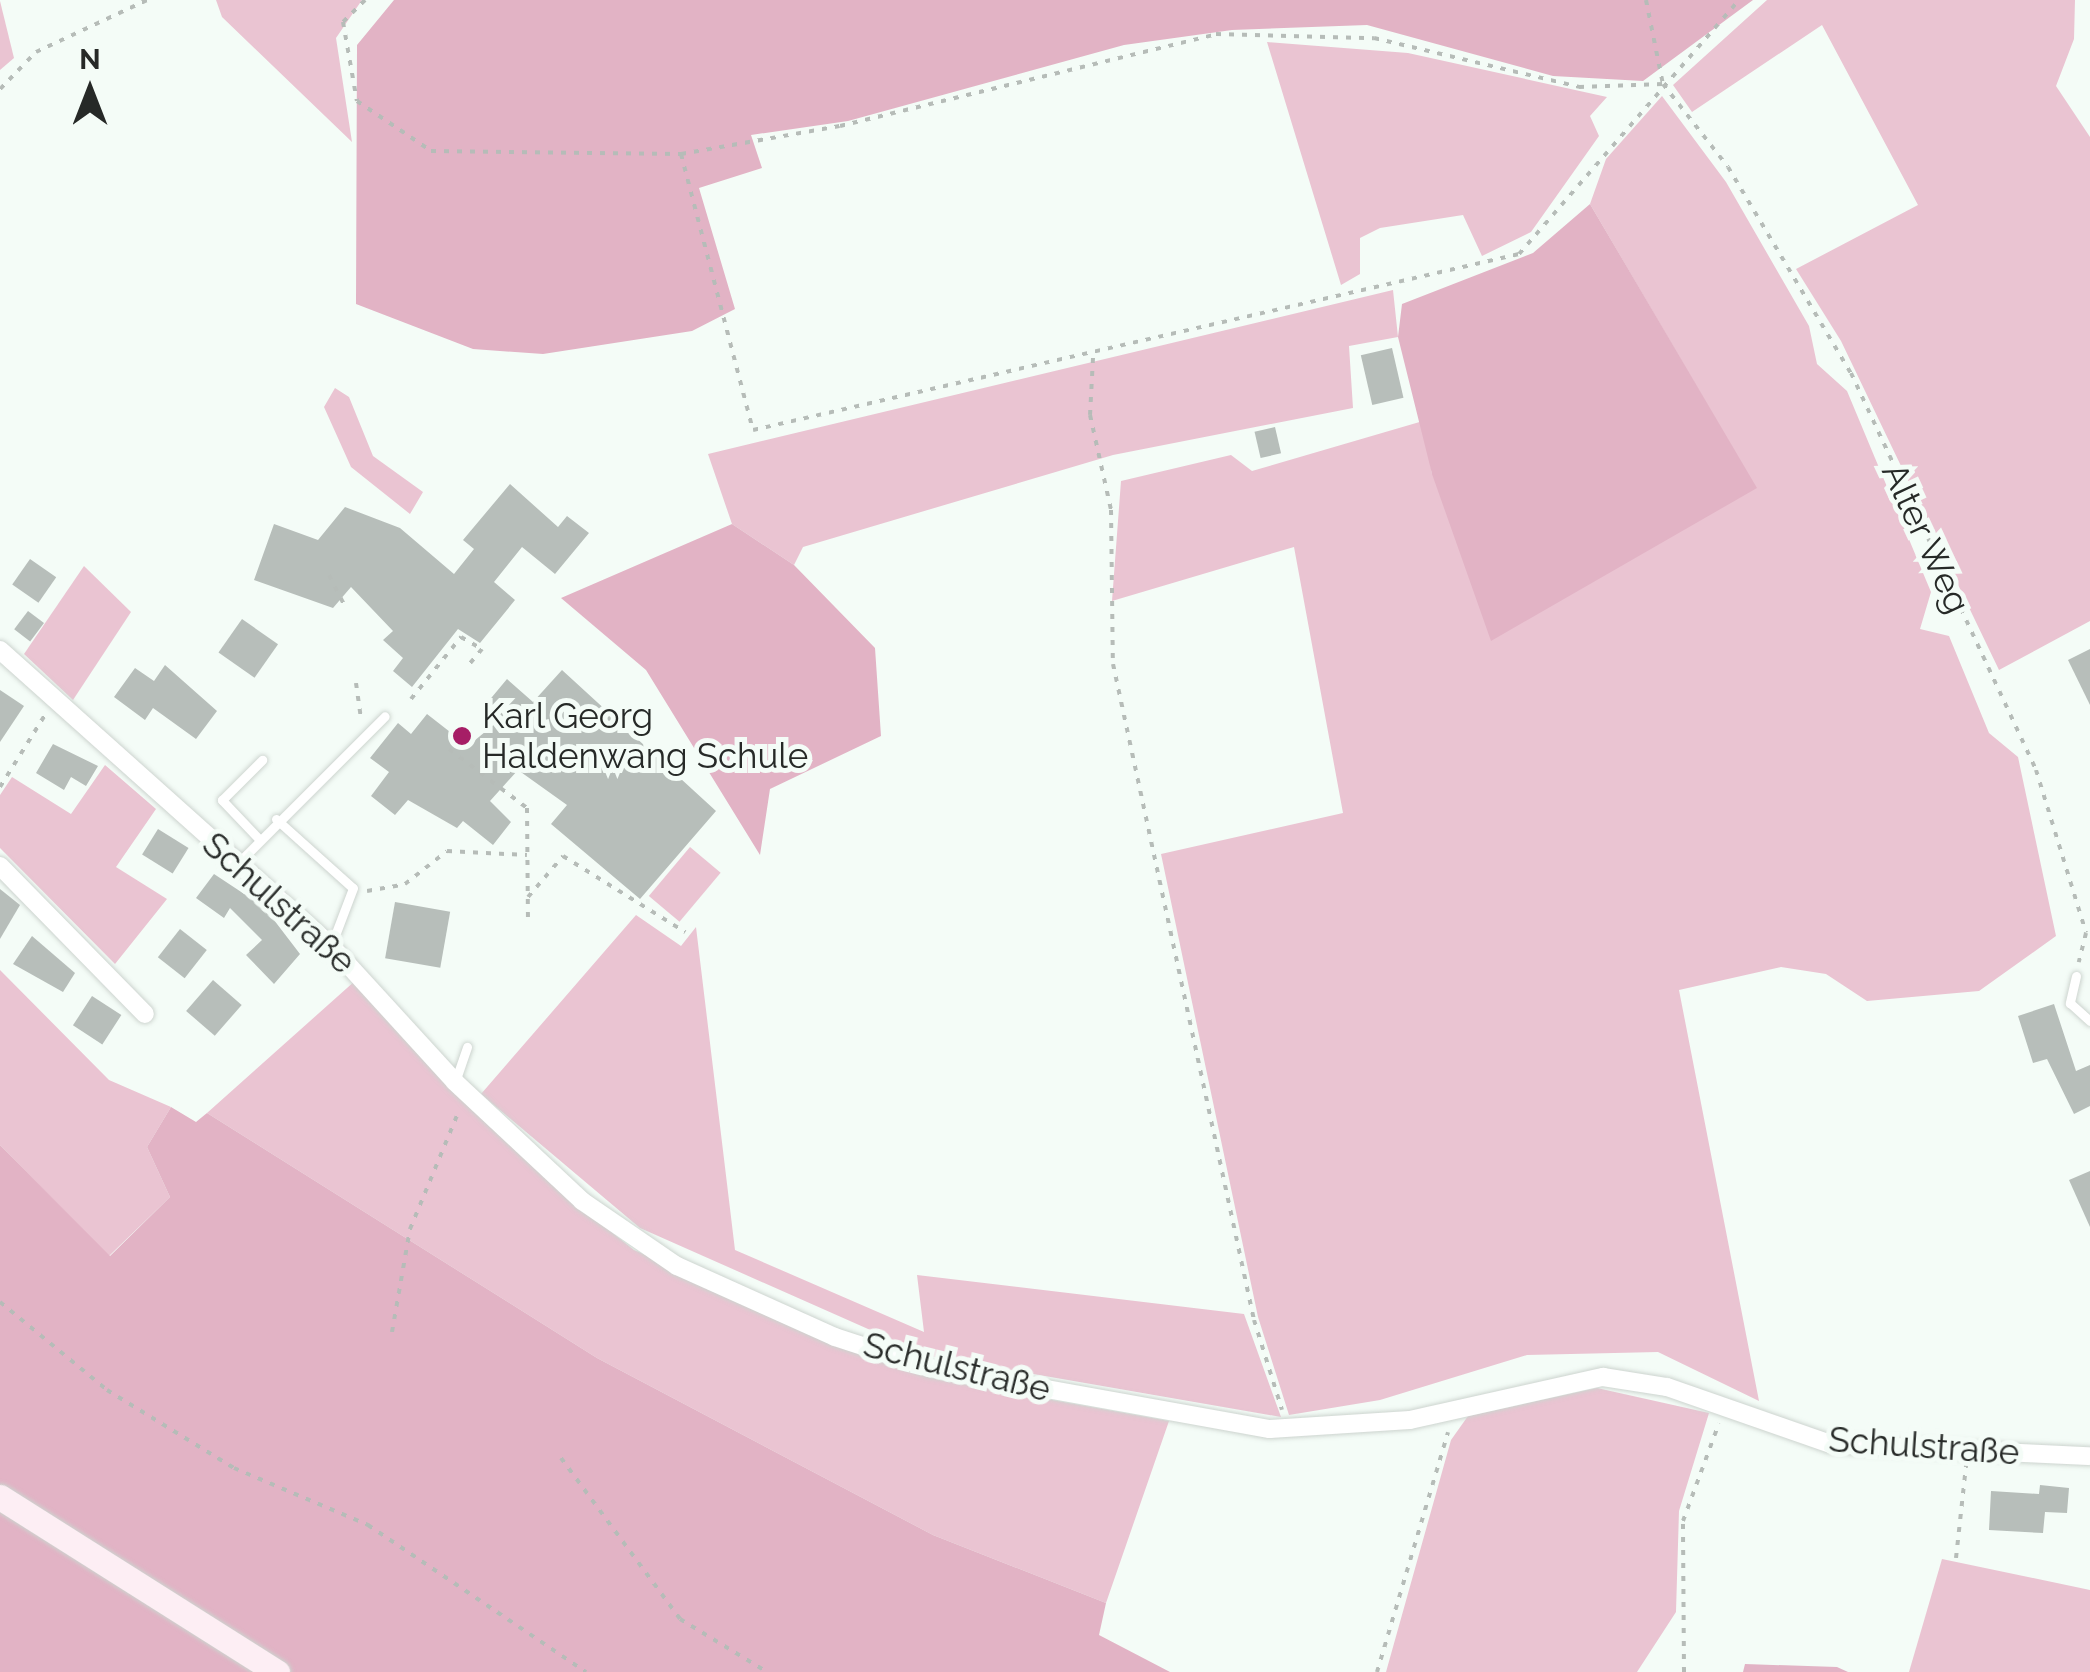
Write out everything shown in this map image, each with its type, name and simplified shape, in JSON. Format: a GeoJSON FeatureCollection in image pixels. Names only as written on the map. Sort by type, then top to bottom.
{"type":"FeatureCollection","features":[{"type":"Feature","properties":{"kind":"street","name":"Schulstraße"},"geometry":{"type":"LineString","coordinates":[[0,650],[52,704],[331,946],[454,1082],[629,1238],[835,1337],[930,1368],[1285,1429],[1353,1429],[1604,1376],[1725,1409],[1831,1444],[2090,1456]]}},
{"type":"Feature","properties":{"kind":"street"},"geometry":{"type":"LineString","coordinates":[[0,866],[145,1014]]}},
{"type":"Feature","properties":{"kind":"street"},"geometry":{"type":"LineString","coordinates":[[0,1496],[277,1672]]}},
{"type":"Feature","properties":{"kind":"lane"},"geometry":{"type":"LineString","coordinates":[[237,864],[363,732],[386,716]]}},
{"type":"Feature","properties":{"kind":"lane"},"geometry":{"type":"LineString","coordinates":[[258,839],[222,800],[262,760]]}},
{"type":"Feature","properties":{"kind":"lane"},"geometry":{"type":"LineString","coordinates":[[276,819],[353,888],[331,946]]}},
{"type":"Feature","properties":{"kind":"lane"},"geometry":{"type":"LineString","coordinates":[[2076,976],[2070,1003],[2090,1020]]}},
{"type":"Feature","properties":{"kind":"lane"},"geometry":{"type":"LineString","coordinates":[[454,1082],[467,1047]]}},
{"type":"Feature","properties":{"kind":"path"},"geometry":{"type":"LineString","coordinates":[[0,89],[36,52],[146,0]]}},
{"type":"Feature","properties":{"kind":"path"},"geometry":{"type":"LineString","coordinates":[[365,0],[343,22],[356,100],[431,151],[680,154],[840,126],[1131,48],[1270,34],[1438,47],[1579,87],[1663,84]]}},
{"type":"Feature","properties":{"kind":"path"},"geometry":{"type":"LineString","coordinates":[[1646,0],[1663,84]]}},
{"type":"Feature","properties":{"kind":"path"},"geometry":{"type":"LineString","coordinates":[[680,154],[753,430],[1094,355],[1518,254],[1739,0]]}},
{"type":"Feature","properties":{"kind":"path","name":"Alter Weg"},"geometry":{"type":"LineString","coordinates":[[1663,84],[1728,167],[1852,373],[2036,770],[2086,933],[2076,976]]}},
{"type":"Feature","properties":{"kind":"path"},"geometry":{"type":"LineString","coordinates":[[1094,355],[1088,382],[1110,510],[1113,664],[1285,1429]]}},
{"type":"Feature","properties":{"kind":"path"},"geometry":{"type":"LineString","coordinates":[[329,575],[346,609]]}},
{"type":"Feature","properties":{"kind":"path"},"geometry":{"type":"LineString","coordinates":[[411,698],[461,636],[482,649],[467,667]]}},
{"type":"Feature","properties":{"kind":"path"},"geometry":{"type":"LineString","coordinates":[[356,683],[363,732]]}},
{"type":"Feature","properties":{"kind":"path"},"geometry":{"type":"LineString","coordinates":[[0,787],[52,704]]}},
{"type":"Feature","properties":{"kind":"path"},"geometry":{"type":"LineString","coordinates":[[456,740],[449,749],[527,808],[528,920]]}},
{"type":"Feature","properties":{"kind":"path"},"geometry":{"type":"LineString","coordinates":[[353,888],[383,894],[447,851],[529,854]]}},
{"type":"Feature","properties":{"kind":"path"},"geometry":{"type":"LineString","coordinates":[[528,896],[563,856],[685,932]]}},
{"type":"Feature","properties":{"kind":"path"},"geometry":{"type":"LineString","coordinates":[[392,1332],[410,1229],[447,1129],[469,1096]]}},
{"type":"Feature","properties":{"kind":"path"},"geometry":{"type":"LineString","coordinates":[[0,1302],[107,1390],[234,1468],[368,1525],[586,1672]]}},
{"type":"Feature","properties":{"kind":"path"},"geometry":{"type":"LineString","coordinates":[[1377,1672],[1454,1409]]}},
{"type":"Feature","properties":{"kind":"path"},"geometry":{"type":"LineString","coordinates":[[1684,1672],[1683,1520],[1725,1409]]}},
{"type":"Feature","properties":{"kind":"path"},"geometry":{"type":"LineString","coordinates":[[1956,1558],[1968,1452]]}},
{"type":"Feature","properties":{"kind":"path"},"geometry":{"type":"LineString","coordinates":[[561,1458],[680,1619],[767,1672]]}},
{"type":"Feature","properties":{"kind":"shaded area"},"geometry":{"type":"Polygon","coordinates":[[[216,0],[362,0],[336,38],[352,142],[222,17],[216,0]]]}},
{"type":"Feature","properties":{"kind":"shaded area"},"geometry":{"type":"Polygon","coordinates":[[[394,0],[1753,0],[1643,81],[1553,76],[1367,25],[1232,30],[1124,45],[848,121],[751,135],[762,168],[699,188],[735,309],[692,331],[543,354],[473,349],[356,304],[357,45],[394,0]]]}},
{"type":"Feature","properties":{"kind":"shaded area"},"geometry":{"type":"Polygon","coordinates":[[[1767,0],[2075,0],[2074,39],[2056,86],[2090,137],[2090,621],[1999,670],[1841,341],[1796,269],[1918,205],[1822,25],[1692,112],[1673,85],[1767,0]]]}},
{"type":"Feature","properties":{"kind":"shaded area"},"geometry":{"type":"Polygon","coordinates":[[[0,1],[14,58],[0,70],[0,1]]]}},
{"type":"Feature","properties":{"kind":"shaded area"},"geometry":{"type":"Polygon","coordinates":[[[1267,42],[1408,53],[1607,97],[1590,116],[1599,136],[1531,232],[1482,256],[1463,215],[1380,228],[1360,238],[1360,274],[1341,285],[1267,42]]]}},
{"type":"Feature","properties":{"kind":"shaded area"},"geometry":{"type":"Polygon","coordinates":[[[1662,96],[1726,182],[1809,326],[1817,364],[1847,391],[1931,592],[1920,629],[1949,636],[1989,733],[2018,757],[2056,936],[1979,991],[1867,1001],[1826,974],[1781,967],[1679,990],[1759,1401],[1658,1352],[1527,1355],[1380,1400],[1289,1415],[1258,1317],[1161,854],[1343,813],[1294,547],[1112,601],[1121,481],[1231,455],[1252,471],[1423,421],[1432,474],[1756,488],[1590,204],[1606,159],[1662,96]]]}},
{"type":"Feature","properties":{"kind":"shaded area"},"geometry":{"type":"Polygon","coordinates":[[[1590,204],[1757,488],[1491,641],[1432,474],[1398,337],[1402,304],[1533,253],[1590,204]]]}},
{"type":"Feature","properties":{"kind":"shaded area"},"geometry":{"type":"Polygon","coordinates":[[[1393,290],[1398,337],[1349,346],[1353,408],[1113,455],[803,547],[794,565],[732,524],[708,454],[1393,290]]]}},
{"type":"Feature","properties":{"kind":"shaded area"},"geometry":{"type":"Polygon","coordinates":[[[335,388],[349,397],[373,456],[423,492],[410,514],[351,467],[324,407],[335,388]]]}},
{"type":"Feature","properties":{"kind":"shaded area"},"geometry":{"type":"Polygon","coordinates":[[[732,524],[794,565],[875,648],[881,736],[770,789],[760,855],[646,670],[561,598],[732,524]]]}},
{"type":"Feature","properties":{"kind":"shaded area"},"geometry":{"type":"Polygon","coordinates":[[[84,566],[131,612],[73,700],[24,654],[84,566]]]}},
{"type":"Feature","properties":{"kind":"shaded area"},"geometry":{"type":"Polygon","coordinates":[[[105,765],[156,809],[116,867],[167,899],[115,964],[0,848],[0,795],[12,777],[71,814],[105,765]]]}},
{"type":"Feature","properties":{"kind":"shaded area"},"geometry":{"type":"Polygon","coordinates":[[[690,847],[721,873],[680,922],[649,896],[690,847]]]}},
{"type":"Feature","properties":{"kind":"shaded area"},"geometry":{"type":"Polygon","coordinates":[[[636,915],[681,946],[696,927],[735,1250],[924,1332],[917,1275],[1244,1314],[1281,1417],[929,1356],[640,1228],[481,1094],[636,915]]]}},
{"type":"Feature","properties":{"kind":"shaded area"},"geometry":{"type":"Polygon","coordinates":[[[0,970],[109,1080],[171,1107],[147,1147],[170,1197],[109,1256],[0,1145],[0,970]]]}},
{"type":"Feature","properties":{"kind":"shaded area"},"geometry":{"type":"Polygon","coordinates":[[[356,980],[558,1190],[634,1250],[930,1378],[1169,1421],[1106,1603],[933,1535],[597,1358],[207,1113],[356,980]]]}},
{"type":"Feature","properties":{"kind":"shaded area"},"geometry":{"type":"Polygon","coordinates":[[[171,1107],[196,1122],[207,1113],[597,1358],[933,1535],[1106,1603],[1099,1635],[1170,1672],[0,1672],[0,1145],[110,1256],[170,1197],[147,1147],[171,1107]]]}},
{"type":"Feature","properties":{"kind":"shaded area"},"geometry":{"type":"Polygon","coordinates":[[[1597,1388],[1709,1413],[1679,1511],[1676,1612],[1637,1672],[1386,1672],[1451,1440],[1468,1416],[1597,1388]]]}},
{"type":"Feature","properties":{"kind":"shaded area"},"geometry":{"type":"Polygon","coordinates":[[[1942,1559],[2090,1590],[2090,1672],[1909,1672],[1942,1559]]]}},
{"type":"Feature","properties":{"kind":"shaded area"},"geometry":{"type":"Polygon","coordinates":[[[1745,1664],[1837,1667],[1848,1672],[1743,1672],[1745,1664]]]}},
{"type":"Feature","properties":{"kind":"building"},"geometry":{"type":"Polygon","coordinates":[[[1392,348],[1403,398],[1372,405],[1361,355],[1392,348]]]}},
{"type":"Feature","properties":{"kind":"building"},"geometry":{"type":"Polygon","coordinates":[[[1275,427],[1281,453],[1261,458],[1255,432],[1275,427]]]}},
{"type":"Feature","properties":{"kind":"building"},"geometry":{"type":"Polygon","coordinates":[[[510,484],[558,527],[567,516],[589,533],[555,574],[522,547],[494,582],[515,600],[480,643],[458,629],[412,687],[393,671],[403,658],[383,640],[393,631],[351,587],[333,608],[254,580],[274,524],[318,540],[345,507],[400,528],[454,574],[474,549],[463,540],[510,484]]]}},
{"type":"Feature","properties":{"kind":"building"},"geometry":{"type":"Polygon","coordinates":[[[30,559],[56,577],[38,603],[12,584],[30,559]]]}},
{"type":"Feature","properties":{"kind":"building"},"geometry":{"type":"Polygon","coordinates":[[[28,611],[44,623],[30,641],[14,629],[28,611]]]}},
{"type":"Feature","properties":{"kind":"building"},"geometry":{"type":"Polygon","coordinates":[[[242,619],[278,644],[255,678],[218,653],[242,619]]]}},
{"type":"Feature","properties":{"kind":"building"},"geometry":{"type":"Polygon","coordinates":[[[2090,649],[2090,705],[2068,660],[2090,649]]]}},
{"type":"Feature","properties":{"kind":"building"},"geometry":{"type":"Polygon","coordinates":[[[165,665],[217,711],[196,739],[153,708],[145,720],[114,697],[135,668],[154,681],[165,665]]]}},
{"type":"Feature","properties":{"kind":"building"},"geometry":{"type":"Polygon","coordinates":[[[562,670],[716,811],[640,899],[551,824],[567,805],[518,770],[490,801],[511,822],[493,845],[463,821],[457,828],[408,800],[395,815],[371,796],[389,772],[370,758],[398,723],[411,734],[427,714],[468,746],[503,717],[487,703],[507,679],[533,702],[562,670]]]}},
{"type":"Feature","properties":{"kind":"building"},"geometry":{"type":"Polygon","coordinates":[[[0,690],[24,706],[0,742],[0,690]]]}},
{"type":"Feature","properties":{"kind":"building"},"geometry":{"type":"Polygon","coordinates":[[[53,744],[98,766],[86,786],[71,777],[64,790],[36,773],[53,744]]]}},
{"type":"Feature","properties":{"kind":"building"},"geometry":{"type":"Polygon","coordinates":[[[158,829],[189,848],[173,874],[142,854],[158,829]]]}},
{"type":"Feature","properties":{"kind":"building"},"geometry":{"type":"Polygon","coordinates":[[[214,874],[264,907],[300,954],[274,984],[246,955],[262,940],[230,908],[224,918],[196,898],[214,874]]]}},
{"type":"Feature","properties":{"kind":"building"},"geometry":{"type":"Polygon","coordinates":[[[0,889],[20,905],[0,939],[0,889]]]}},
{"type":"Feature","properties":{"kind":"building"},"geometry":{"type":"Polygon","coordinates":[[[395,902],[450,912],[440,968],[385,958],[395,902]]]}},
{"type":"Feature","properties":{"kind":"building"},"geometry":{"type":"Polygon","coordinates":[[[180,929],[207,950],[185,978],[158,957],[180,929]]]}},
{"type":"Feature","properties":{"kind":"building"},"geometry":{"type":"Polygon","coordinates":[[[32,936],[75,973],[63,992],[13,964],[32,936]]]}},
{"type":"Feature","properties":{"kind":"building"},"geometry":{"type":"Polygon","coordinates":[[[213,980],[242,1005],[215,1036],[186,1011],[213,980]]]}},
{"type":"Feature","properties":{"kind":"building"},"geometry":{"type":"Polygon","coordinates":[[[92,996],[121,1015],[102,1044],[73,1025],[92,996]]]}},
{"type":"Feature","properties":{"kind":"building"},"geometry":{"type":"Polygon","coordinates":[[[2054,1004],[2076,1071],[2090,1065],[2090,1106],[2074,1114],[2047,1059],[2033,1063],[2018,1016],[2054,1004]]]}},
{"type":"Feature","properties":{"kind":"building"},"geometry":{"type":"Polygon","coordinates":[[[2090,1171],[2090,1227],[2069,1180],[2090,1171]]]}},
{"type":"Feature","properties":{"kind":"building"},"geometry":{"type":"Polygon","coordinates":[[[2040,1485],[2069,1488],[2067,1513],[2045,1512],[2043,1533],[1989,1530],[1991,1491],[2039,1494],[2040,1485]]]}},
{"type":"Feature","properties":{"kind":"place","name":"Karl Georg Haldenwang Schule"},"geometry":{"type":"Point","coordinates":[462,736]}}]}
